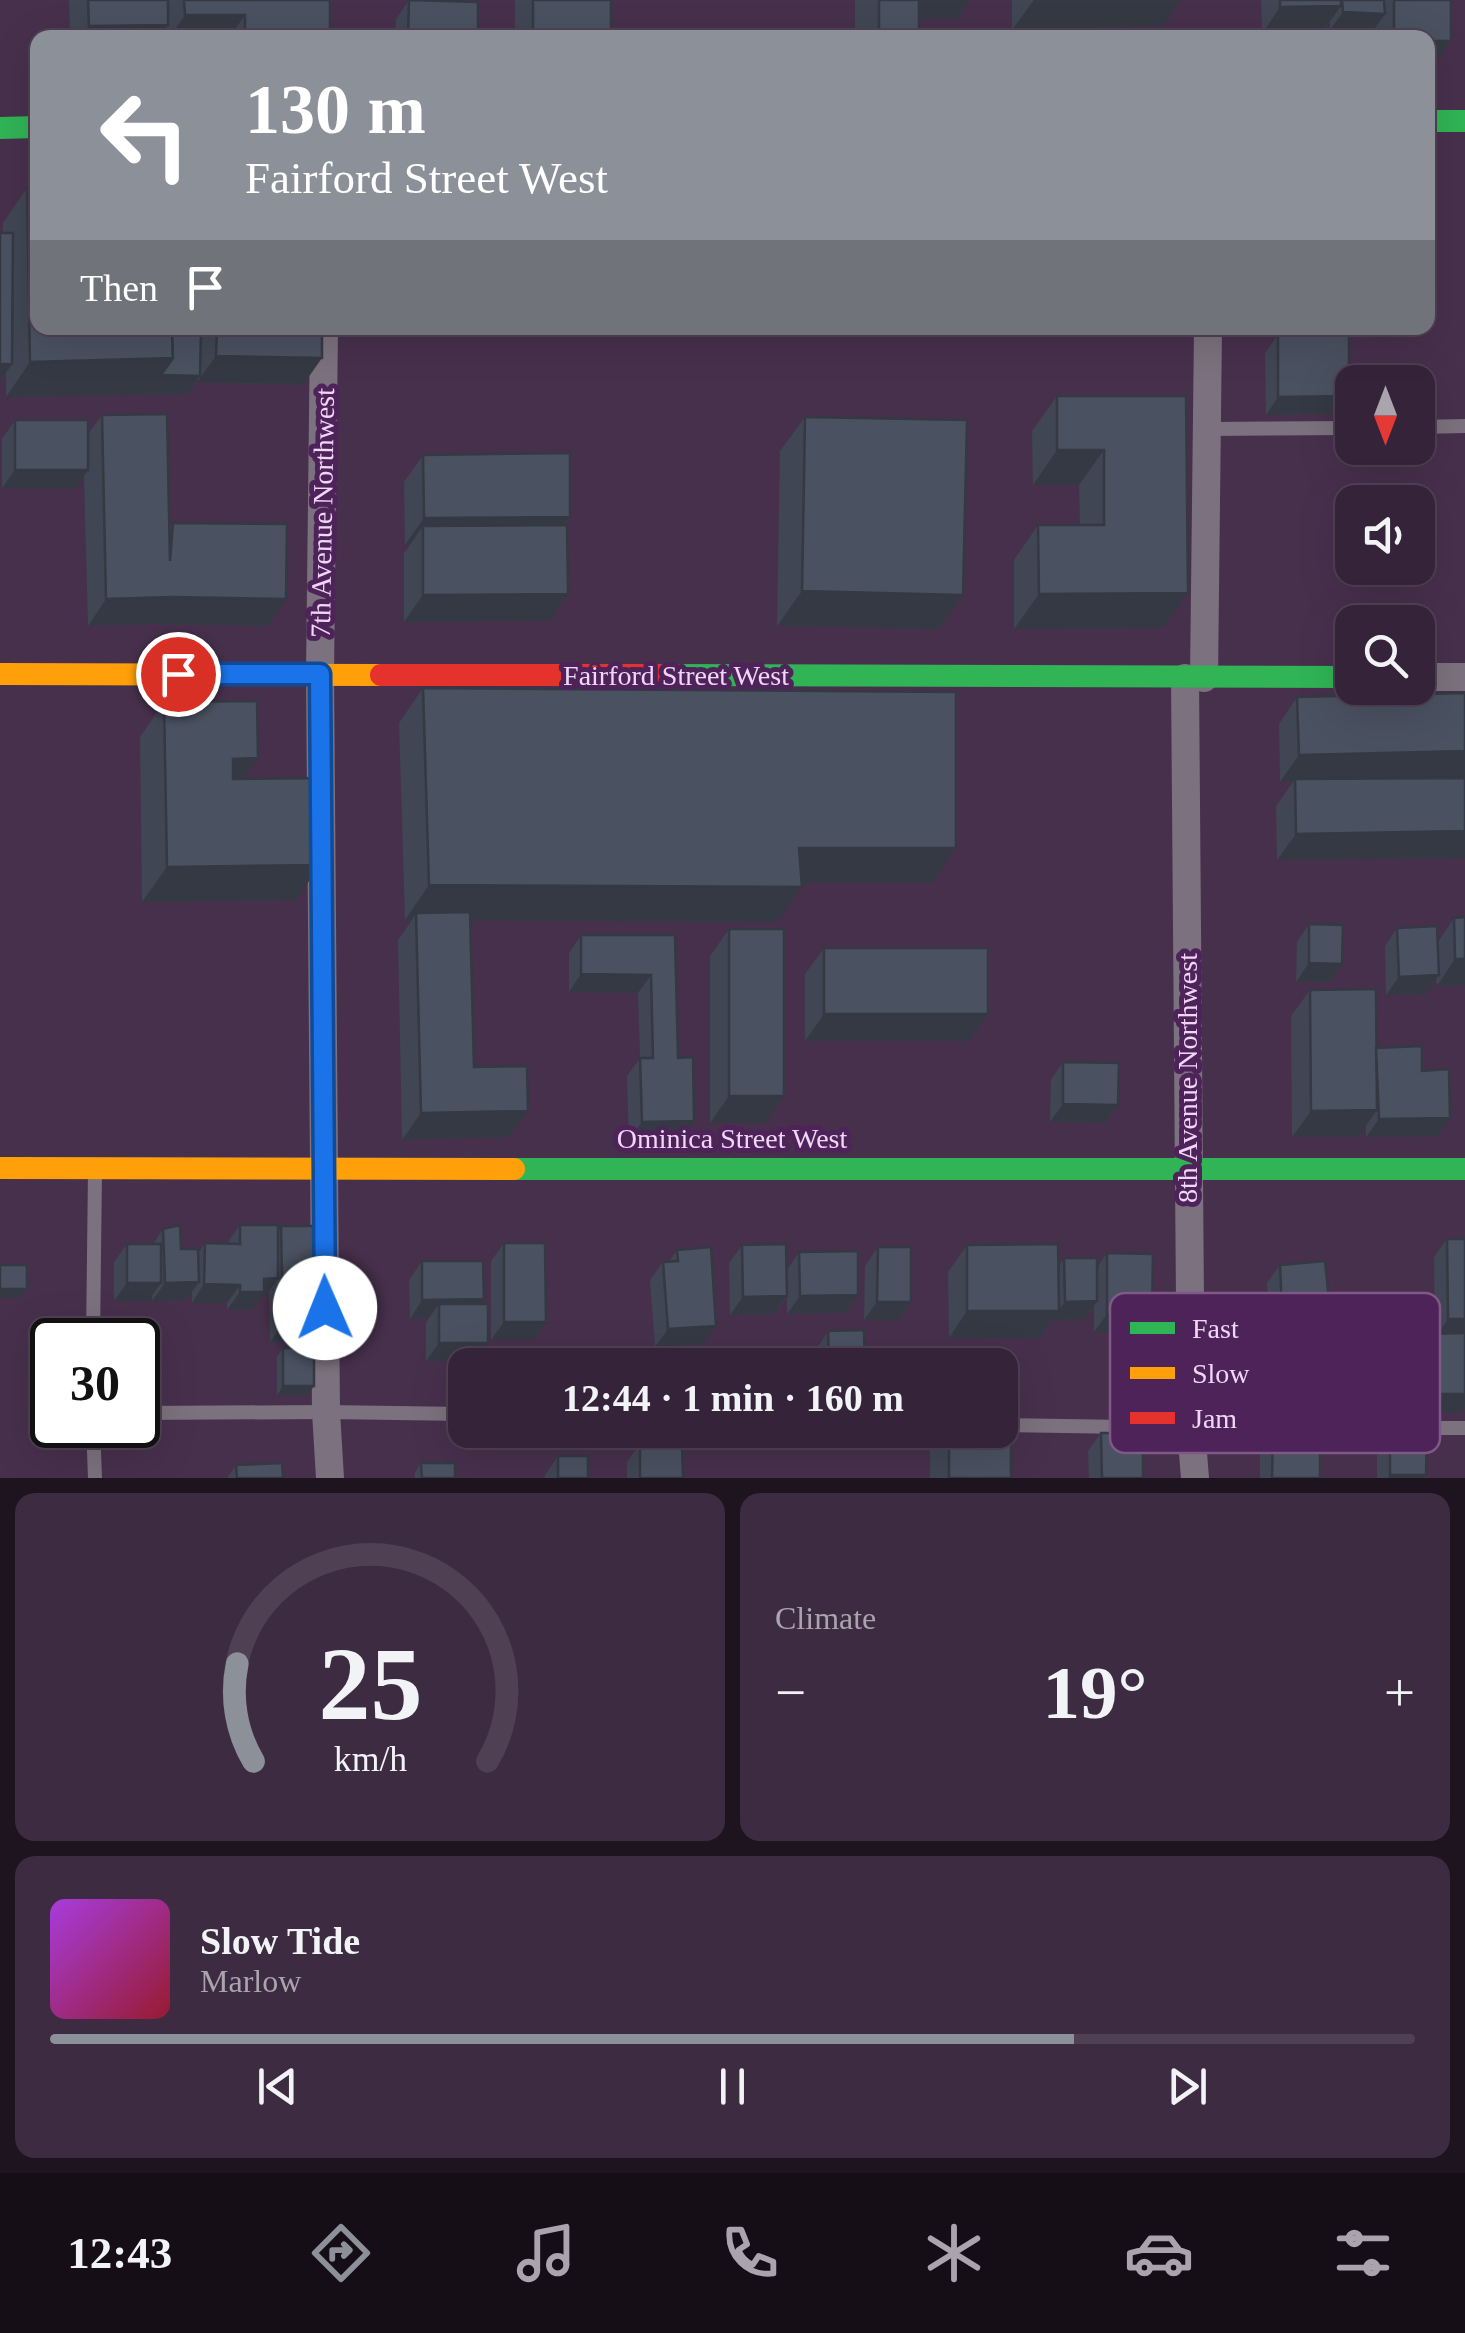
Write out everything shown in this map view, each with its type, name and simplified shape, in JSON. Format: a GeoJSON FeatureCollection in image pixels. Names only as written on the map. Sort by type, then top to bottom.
{"type":"FeatureCollection","features":[{"type":"Feature","properties":{"kind":"street"},"geometry":{"type":"LineString","coordinates":[[1435,121],[1465,121]]}},
{"type":"Feature","properties":{"kind":"street"},"geometry":{"type":"LineString","coordinates":[[0,128],[30,127]]}},
{"type":"Feature","properties":{"kind":"street","name":"7th Avenue Northwest"},"geometry":{"type":"LineString","coordinates":[[324,335],[320,674],[326,1412],[330,1478]]}},
{"type":"Feature","properties":{"kind":"street","name":"8th Avenue Northwest"},"geometry":{"type":"LineString","coordinates":[[1189,1293],[1195,678],[1208,335]]}},
{"type":"Feature","properties":{"kind":"street","name":"Fairford Street West"},"geometry":{"type":"LineString","coordinates":[[0,674],[1335,677]]}},
{"type":"Feature","properties":{"kind":"street"},"geometry":{"type":"LineString","coordinates":[[1435,677],[1465,677]]}},
{"type":"Feature","properties":{"kind":"street","name":"Ominica Street West"},"geometry":{"type":"LineString","coordinates":[[0,1168],[1465,1169]]}},
{"type":"Feature","properties":{"kind":"street","name":"8th Avenue Northwest"},"geometry":{"type":"LineString","coordinates":[[1192,1453],[1195,1478]]}},
{"type":"Feature","properties":{"kind":"lane"},"geometry":{"type":"LineString","coordinates":[[1435,427],[1465,426]]}},
{"type":"Feature","properties":{"kind":"lane"},"geometry":{"type":"LineString","coordinates":[[1206,429],[1335,428]]}},
{"type":"Feature","properties":{"kind":"lane"},"geometry":{"type":"LineString","coordinates":[[94,1318],[95,1168]]}},
{"type":"Feature","properties":{"kind":"lane"},"geometry":{"type":"LineString","coordinates":[[160,1413],[448,1414]]}},
{"type":"Feature","properties":{"kind":"lane"},"geometry":{"type":"LineString","coordinates":[[1018,1424],[1110,1426]]}},
{"type":"Feature","properties":{"kind":"lane"},"geometry":{"type":"LineString","coordinates":[[94,1448],[95,1478]]}},
{"type":"Feature","properties":{"kind":"building"},"geometry":{"type":"Polygon","coordinates":[[[88,0],[168,0],[168,25],[89,26],[88,0]]]}},
{"type":"Feature","properties":{"kind":"building"},"geometry":{"type":"Polygon","coordinates":[[[184,0],[330,0],[330,30],[245,30],[245,15],[185,15],[184,0]]]}},
{"type":"Feature","properties":{"kind":"building"},"geometry":{"type":"Polygon","coordinates":[[[409,0],[478,2],[478,30],[408,30],[409,0]]]}},
{"type":"Feature","properties":{"kind":"building"},"geometry":{"type":"Polygon","coordinates":[[[533,0],[611,0],[611,30],[533,30],[533,0]]]}},
{"type":"Feature","properties":{"kind":"building"},"geometry":{"type":"Polygon","coordinates":[[[879,0],[919,0],[919,30],[879,30],[879,0]]]}},
{"type":"Feature","properties":{"kind":"building"},"geometry":{"type":"Polygon","coordinates":[[[1280,0],[1341,0],[1341,6],[1280,7],[1280,0]]]}},
{"type":"Feature","properties":{"kind":"building"},"geometry":{"type":"Polygon","coordinates":[[[1342,0],[1384,0],[1385,14],[1343,12],[1342,0]]]}},
{"type":"Feature","properties":{"kind":"building"},"geometry":{"type":"Polygon","coordinates":[[[1394,0],[1451,0],[1451,41],[1435,41],[1435,30],[1394,30],[1394,0]]]}},
{"type":"Feature","properties":{"kind":"building"},"geometry":{"type":"Polygon","coordinates":[[[27,188],[30,335],[172,335],[173,358],[30,362],[27,188]]]}},
{"type":"Feature","properties":{"kind":"building"},"geometry":{"type":"Polygon","coordinates":[[[0,233],[13,233],[12,364],[0,364],[0,233]]]}},
{"type":"Feature","properties":{"kind":"building"},"geometry":{"type":"Polygon","coordinates":[[[172,335],[201,335],[200,376],[161,375],[173,358],[172,335]]]}},
{"type":"Feature","properties":{"kind":"building"},"geometry":{"type":"Polygon","coordinates":[[[217,335],[322,335],[322,358],[216,356],[217,335]]]}},
{"type":"Feature","properties":{"kind":"building"},"geometry":{"type":"Polygon","coordinates":[[[1278,335],[1349,335],[1349,365],[1335,365],[1335,396],[1278,397],[1278,335]]]}},
{"type":"Feature","properties":{"kind":"building"},"geometry":{"type":"Polygon","coordinates":[[[1057,396],[1186,396],[1188,593],[1039,594],[1038,525],[1104,525],[1104,450],[1057,450],[1057,396]]]}},
{"type":"Feature","properties":{"kind":"building"},"geometry":{"type":"Polygon","coordinates":[[[167,414],[170,561],[173,523],[287,524],[286,599],[106,599],[102,415],[167,414]]]}},
{"type":"Feature","properties":{"kind":"building"},"geometry":{"type":"Polygon","coordinates":[[[805,417],[967,420],[963,595],[802,591],[805,417]]]}},
{"type":"Feature","properties":{"kind":"building"},"geometry":{"type":"Polygon","coordinates":[[[15,420],[88,420],[88,470],[15,470],[15,420]]]}},
{"type":"Feature","properties":{"kind":"building"},"geometry":{"type":"Polygon","coordinates":[[[570,453],[570,517],[424,518],[423,455],[570,453]]]}},
{"type":"Feature","properties":{"kind":"building"},"geometry":{"type":"Polygon","coordinates":[[[567,525],[568,594],[423,595],[423,526],[567,525]]]}},
{"type":"Feature","properties":{"kind":"building"},"geometry":{"type":"Polygon","coordinates":[[[423,688],[956,692],[956,848],[799,848],[802,887],[429,885],[423,688]]]}},
{"type":"Feature","properties":{"kind":"building"},"geometry":{"type":"Polygon","coordinates":[[[1465,693],[1465,751],[1299,755],[1297,697],[1335,696],[1335,705],[1435,705],[1435,694],[1465,693]]]}},
{"type":"Feature","properties":{"kind":"building"},"geometry":{"type":"Polygon","coordinates":[[[257,701],[258,758],[233,759],[233,779],[319,778],[320,865],[167,867],[164,702],[257,701]]]}},
{"type":"Feature","properties":{"kind":"building"},"geometry":{"type":"Polygon","coordinates":[[[1465,778],[1465,831],[1296,834],[1295,779],[1465,778]]]}},
{"type":"Feature","properties":{"kind":"building"},"geometry":{"type":"Polygon","coordinates":[[[470,912],[474,1067],[527,1066],[528,1111],[421,1113],[416,913],[470,912]]]}},
{"type":"Feature","properties":{"kind":"building"},"geometry":{"type":"Polygon","coordinates":[[[1465,917],[1465,959],[1455,959],[1454,918],[1465,917]]]}},
{"type":"Feature","properties":{"kind":"building"},"geometry":{"type":"Polygon","coordinates":[[[1309,924],[1343,925],[1342,964],[1309,963],[1309,924]]]}},
{"type":"Feature","properties":{"kind":"building"},"geometry":{"type":"Polygon","coordinates":[[[1437,926],[1439,975],[1399,977],[1397,928],[1437,926]]]}},
{"type":"Feature","properties":{"kind":"building"},"geometry":{"type":"Polygon","coordinates":[[[729,929],[784,929],[784,1096],[729,1096],[729,929]]]}},
{"type":"Feature","properties":{"kind":"building"},"geometry":{"type":"Polygon","coordinates":[[[581,935],[675,935],[678,1058],[693,1057],[694,1121],[642,1122],[640,1058],[653,1058],[651,975],[581,974],[581,935]]]}},
{"type":"Feature","properties":{"kind":"building"},"geometry":{"type":"Polygon","coordinates":[[[824,948],[988,948],[988,1014],[824,1014],[824,948]]]}},
{"type":"Feature","properties":{"kind":"building"},"geometry":{"type":"Polygon","coordinates":[[[1376,989],[1377,1110],[1311,1111],[1310,990],[1376,989]]]}},
{"type":"Feature","properties":{"kind":"building"},"geometry":{"type":"Polygon","coordinates":[[[1422,1046],[1422,1071],[1449,1069],[1450,1118],[1379,1119],[1376,1048],[1422,1046]]]}},
{"type":"Feature","properties":{"kind":"building"},"geometry":{"type":"Polygon","coordinates":[[[1063,1062],[1119,1063],[1118,1105],[1063,1104],[1063,1062]]]}},
{"type":"Feature","properties":{"kind":"building"},"geometry":{"type":"Polygon","coordinates":[[[180,1225],[181,1249],[198,1249],[199,1282],[165,1283],[163,1229],[180,1225]]]}},
{"type":"Feature","properties":{"kind":"building"},"geometry":{"type":"Polygon","coordinates":[[[240,1225],[278,1225],[278,1278],[264,1279],[264,1292],[240,1292],[240,1285],[204,1284],[205,1243],[240,1244],[240,1225]]]}},
{"type":"Feature","properties":{"kind":"building"},"geometry":{"type":"Polygon","coordinates":[[[281,1226],[316,1226],[317,1323],[283,1324],[281,1226]]]}},
{"type":"Feature","properties":{"kind":"building"},"geometry":{"type":"Polygon","coordinates":[[[1447,1239],[1465,1239],[1465,1319],[1448,1319],[1447,1239]]]}},
{"type":"Feature","properties":{"kind":"building"},"geometry":{"type":"Polygon","coordinates":[[[504,1243],[545,1243],[546,1322],[504,1322],[504,1243]]]}},
{"type":"Feature","properties":{"kind":"building"},"geometry":{"type":"Polygon","coordinates":[[[127,1244],[161,1244],[161,1283],[127,1283],[127,1244]]]}},
{"type":"Feature","properties":{"kind":"building"},"geometry":{"type":"Polygon","coordinates":[[[786,1244],[787,1296],[743,1297],[742,1245],[786,1244]]]}},
{"type":"Feature","properties":{"kind":"building"},"geometry":{"type":"Polygon","coordinates":[[[1058,1244],[1059,1311],[967,1311],[967,1245],[1058,1244]]]}},
{"type":"Feature","properties":{"kind":"building"},"geometry":{"type":"Polygon","coordinates":[[[711,1247],[716,1326],[668,1329],[663,1262],[678,1261],[677,1250],[711,1247]]]}},
{"type":"Feature","properties":{"kind":"building"},"geometry":{"type":"Polygon","coordinates":[[[878,1247],[911,1247],[911,1302],[877,1302],[878,1247]]]}},
{"type":"Feature","properties":{"kind":"building"},"geometry":{"type":"Polygon","coordinates":[[[858,1251],[858,1295],[800,1296],[799,1252],[858,1251]]]}},
{"type":"Feature","properties":{"kind":"building"},"geometry":{"type":"Polygon","coordinates":[[[1107,1253],[1153,1254],[1152,1293],[1110,1293],[1107,1314],[1107,1253]]]}},
{"type":"Feature","properties":{"kind":"building"},"geometry":{"type":"Polygon","coordinates":[[[1064,1258],[1097,1258],[1097,1301],[1065,1302],[1064,1258]]]}},
{"type":"Feature","properties":{"kind":"building"},"geometry":{"type":"Polygon","coordinates":[[[422,1261],[483,1261],[484,1299],[422,1300],[422,1261]]]}},
{"type":"Feature","properties":{"kind":"building"},"geometry":{"type":"Polygon","coordinates":[[[1325,1261],[1328,1293],[1281,1293],[1280,1265],[1325,1261]]]}},
{"type":"Feature","properties":{"kind":"building"},"geometry":{"type":"Polygon","coordinates":[[[0,1265],[27,1265],[27,1289],[0,1289],[0,1265]]]}},
{"type":"Feature","properties":{"kind":"building"},"geometry":{"type":"Polygon","coordinates":[[[439,1304],[488,1304],[488,1343],[439,1343],[439,1304]]]}},
{"type":"Feature","properties":{"kind":"building"},"geometry":{"type":"Polygon","coordinates":[[[864,1330],[865,1348],[828,1348],[828,1331],[864,1330]]]}},
{"type":"Feature","properties":{"kind":"building"},"geometry":{"type":"Polygon","coordinates":[[[1465,1333],[1465,1394],[1440,1394],[1440,1334],[1465,1333]]]}},
{"type":"Feature","properties":{"kind":"building"},"geometry":{"type":"Polygon","coordinates":[[[283,1348],[314,1348],[314,1386],[283,1386],[283,1348]]]}},
{"type":"Feature","properties":{"kind":"building"},"geometry":{"type":"Polygon","coordinates":[[[1101,1433],[1110,1433],[1110,1453],[1143,1453],[1143,1478],[1102,1478],[1101,1433]]]}},
{"type":"Feature","properties":{"kind":"building"},"geometry":{"type":"Polygon","coordinates":[[[640,1448],[682,1448],[683,1478],[640,1478],[640,1448]]]}},
{"type":"Feature","properties":{"kind":"building"},"geometry":{"type":"Polygon","coordinates":[[[949,1448],[1011,1448],[1011,1478],[949,1478],[949,1448]]]}},
{"type":"Feature","properties":{"kind":"building"},"geometry":{"type":"Polygon","coordinates":[[[1273,1453],[1320,1453],[1320,1478],[1272,1478],[1273,1453]]]}},
{"type":"Feature","properties":{"kind":"building"},"geometry":{"type":"Polygon","coordinates":[[[1390,1453],[1427,1453],[1426,1475],[1390,1475],[1390,1453]]]}},
{"type":"Feature","properties":{"kind":"building"},"geometry":{"type":"Polygon","coordinates":[[[558,1456],[588,1456],[588,1478],[558,1478],[558,1456]]]}},
{"type":"Feature","properties":{"kind":"building"},"geometry":{"type":"Polygon","coordinates":[[[282,1463],[283,1478],[237,1478],[236,1465],[282,1463]]]}},
{"type":"Feature","properties":{"kind":"building"},"geometry":{"type":"Polygon","coordinates":[[[421,1463],[455,1463],[455,1478],[422,1478],[421,1463]]]}},
{"type":"Feature","properties":{"kind":"traffic: fast"},"geometry":{"type":"LineString","coordinates":[[1435,121],[1465,121]]}},
{"type":"Feature","properties":{"kind":"traffic: fast"},"geometry":{"type":"LineString","coordinates":[[0,128],[30,127]]}},
{"type":"Feature","properties":{"kind":"traffic: fast"},"geometry":{"type":"LineString","coordinates":[[662,675],[1335,677]]}},
{"type":"Feature","properties":{"kind":"traffic: fast"},"geometry":{"type":"LineString","coordinates":[[514,1169],[1465,1169]]}},
{"type":"Feature","properties":{"kind":"traffic: slow"},"geometry":{"type":"LineString","coordinates":[[0,674],[381,675]]}},
{"type":"Feature","properties":{"kind":"traffic: slow"},"geometry":{"type":"LineString","coordinates":[[0,1168],[514,1169]]}},
{"type":"Feature","properties":{"kind":"traffic: jam"},"geometry":{"type":"LineString","coordinates":[[381,675],[662,675]]}},
{"type":"Feature","properties":{"kind":"route"},"geometry":{"type":"LineString","coordinates":[[178,674],[320,674],[325,1308]]}}]}
